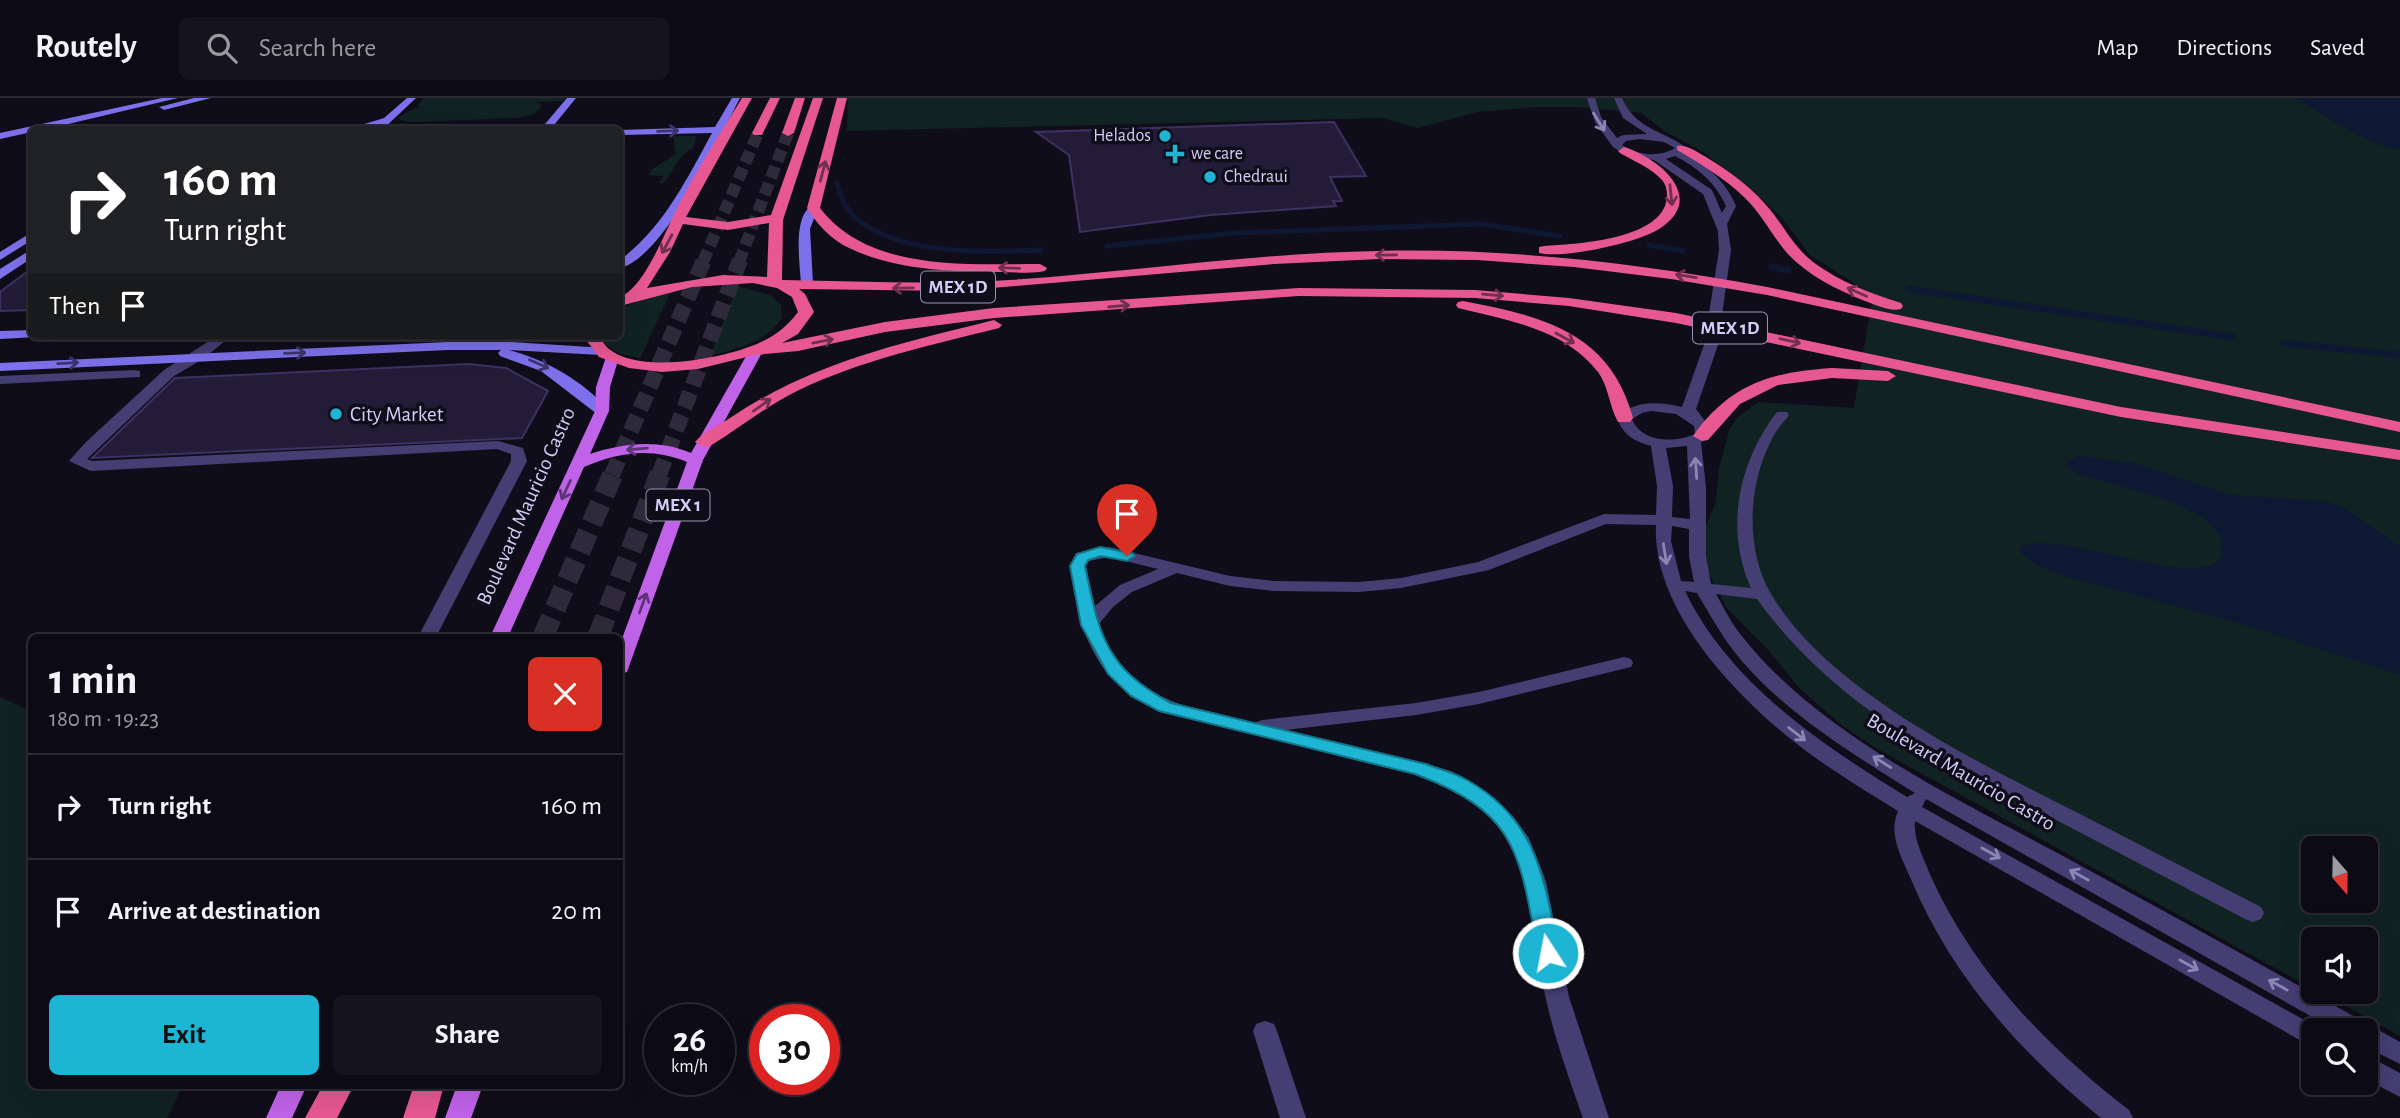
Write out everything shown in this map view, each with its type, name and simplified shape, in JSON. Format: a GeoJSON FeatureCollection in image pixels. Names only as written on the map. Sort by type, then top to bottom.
{"type":"FeatureCollection","features":[{"type":"Feature","properties":{"kind":"highway"},"geometry":{"type":"LineString","coordinates":[[636,295],[747,98]]}},
{"type":"Feature","properties":{"kind":"highway"},"geometry":{"type":"LineString","coordinates":[[758,133],[775,98]]}},
{"type":"Feature","properties":{"kind":"highway"},"geometry":{"type":"LineString","coordinates":[[788,133],[800,98]]}},
{"type":"Feature","properties":{"kind":"highway"},"geometry":{"type":"LineString","coordinates":[[774,284],[777,217],[818,98]]}},
{"type":"Feature","properties":{"kind":"highway"},"geometry":{"type":"LineString","coordinates":[[842,98],[813,208],[833,233],[850,243],[871,251],[936,264],[1067,268],[1224,264]]}},
{"type":"Feature","properties":{"kind":"highway"},"geometry":{"type":"LineString","coordinates":[[1423,255],[1560,249],[1609,242],[1643,232],[1663,220],[1672,208],[1673,188],[1663,175],[1620,147]]}},
{"type":"Feature","properties":{"kind":"highway"},"geometry":{"type":"LineString","coordinates":[[1679,151],[1723,173],[1746,191],[1768,214],[1801,259],[1836,282],[1874,299],[1943,319],[2400,418]]}},
{"type":"Feature","properties":{"kind":"highway"},"geometry":{"type":"LineString","coordinates":[[680,219],[726,227],[746,226],[777,217]]}},
{"type":"Feature","properties":{"kind":"highway","name":"MEX 1D"},"geometry":{"type":"LineString","coordinates":[[774,284],[959,287],[1318,257],[1423,255],[1564,262],[1707,280],[2400,427]]}},
{"type":"Feature","properties":{"kind":"highway"},"geometry":{"type":"LineString","coordinates":[[592,340],[594,345],[606,354],[641,364],[678,366],[718,362],[756,351],[786,336],[797,328],[806,312],[805,305],[794,293],[774,284],[741,279],[703,279],[666,286],[623,299]]}},
{"type":"Feature","properties":{"kind":"highway","name":"MEX 1D"},"geometry":{"type":"LineString","coordinates":[[756,351],[916,322],[1051,310],[1344,291],[1495,295],[1597,306],[1752,333],[1970,382],[2121,412],[2400,455]]}},
{"type":"Feature","properties":{"kind":"highway"},"geometry":{"type":"LineString","coordinates":[[1233,297],[1421,300],[1457,304],[1516,317],[1563,336],[1596,360],[1617,389],[1624,418]]}},
{"type":"Feature","properties":{"kind":"highway"},"geometry":{"type":"LineString","coordinates":[[704,442],[778,394],[846,364],[899,347],[1051,310]]}},
{"type":"Feature","properties":{"kind":"highway"},"geometry":{"type":"LineString","coordinates":[[1698,438],[1726,407],[1755,389],[1808,375],[1862,373],[1899,377],[2208,437],[2400,464]]}},
{"type":"Feature","properties":{"kind":"highway"},"geometry":{"type":"LineString","coordinates":[[321,1118],[337,1089]]}},
{"type":"Feature","properties":{"kind":"highway"},"geometry":{"type":"LineString","coordinates":[[419,1118],[428,1089]]}},
{"type":"Feature","properties":{"kind":"main road","name":"MEX 1"},"geometry":{"type":"LineString","coordinates":[[623,660],[695,460],[756,351]]}},
{"type":"Feature","properties":{"kind":"main road","name":"Boulevard Mauricio Castro"},"geometry":{"type":"LineString","coordinates":[[500,634],[602,411],[606,354]]}},
{"type":"Feature","properties":{"kind":"main road"},"geometry":{"type":"LineString","coordinates":[[578,464],[609,453],[654,447],[674,450],[695,460]]}},
{"type":"Feature","properties":{"kind":"main road"},"geometry":{"type":"LineString","coordinates":[[279,1118],[292,1089]]}},
{"type":"Feature","properties":{"kind":"main road"},"geometry":{"type":"LineString","coordinates":[[458,1118],[469,1089]]}},
{"type":"Feature","properties":{"kind":"street"},"geometry":{"type":"LineString","coordinates":[[52,126],[174,98]]}},
{"type":"Feature","properties":{"kind":"street"},"geometry":{"type":"LineString","coordinates":[[83,126],[206,98]]}},
{"type":"Feature","properties":{"kind":"street"},"geometry":{"type":"LineString","coordinates":[[380,126],[412,98]]}},
{"type":"Feature","properties":{"kind":"street"},"geometry":{"type":"LineString","coordinates":[[548,126],[572,98]]}},
{"type":"Feature","properties":{"kind":"street"},"geometry":{"type":"LineString","coordinates":[[623,262],[638,252],[679,202],[736,98]]}},
{"type":"Feature","properties":{"kind":"street"},"geometry":{"type":"LineString","coordinates":[[1591,98],[1593,113],[1600,125],[1620,147],[1654,156],[1684,173],[1708,192],[1722,223],[1725,250],[1710,345],[1689,409],[1692,416]]}},
{"type":"Feature","properties":{"kind":"street"},"geometry":{"type":"LineString","coordinates":[[1618,98],[1626,116],[1658,137]]}},
{"type":"Feature","properties":{"kind":"street"},"geometry":{"type":"LineString","coordinates":[[364,126],[387,120]]}},
{"type":"Feature","properties":{"kind":"street"},"geometry":{"type":"LineString","coordinates":[[623,132],[718,130]]}},
{"type":"Feature","properties":{"kind":"street"},"geometry":{"type":"LineString","coordinates":[[0,136],[28,131]]}},
{"type":"Feature","properties":{"kind":"street"},"geometry":{"type":"LineString","coordinates":[[1620,147],[1630,136],[1658,137],[1674,142],[1679,151],[1703,167],[1722,187],[1731,206],[1722,223]]}},
{"type":"Feature","properties":{"kind":"street"},"geometry":{"type":"LineString","coordinates":[[0,144],[28,138]]}},
{"type":"Feature","properties":{"kind":"street"},"geometry":{"type":"LineString","coordinates":[[1654,156],[1679,151]]}},
{"type":"Feature","properties":{"kind":"street"},"geometry":{"type":"LineString","coordinates":[[807,285],[804,229],[813,208]]}},
{"type":"Feature","properties":{"kind":"street"},"geometry":{"type":"LineString","coordinates":[[0,257],[28,238]]}},
{"type":"Feature","properties":{"kind":"street"},"geometry":{"type":"LineString","coordinates":[[18,245],[28,244]]}},
{"type":"Feature","properties":{"kind":"street"},"geometry":{"type":"LineString","coordinates":[[0,275],[28,255]]}},
{"type":"Feature","properties":{"kind":"street"},"geometry":{"type":"LineString","coordinates":[[0,335],[28,334]]}},
{"type":"Feature","properties":{"kind":"street"},"geometry":{"type":"LineString","coordinates":[[220,340],[169,373],[77,461],[92,466],[498,445],[518,451],[520,461],[429,634]]}},
{"type":"Feature","properties":{"kind":"street"},"geometry":{"type":"LineString","coordinates":[[474,345],[526,358],[556,372],[602,411]]}},
{"type":"Feature","properties":{"kind":"street"},"geometry":{"type":"LineString","coordinates":[[0,367],[474,345],[606,354]]}},
{"type":"Feature","properties":{"kind":"street"},"geometry":{"type":"LineString","coordinates":[[0,380],[135,374]]}},
{"type":"Feature","properties":{"kind":"street"},"geometry":{"type":"LineString","coordinates":[[1638,408],[1665,408],[1692,416],[1704,429],[1698,438],[1683,444],[1658,443],[1630,432],[1624,418],[1638,408],[1674,399],[1697,383]]}},
{"type":"Feature","properties":{"kind":"street"},"geometry":{"type":"LineString","coordinates":[[1782,415],[1760,449],[1748,494],[1746,532],[1749,555],[1762,594],[1807,649],[1870,702],[1909,728],[2021,793],[2253,913]]}},
{"type":"Feature","properties":{"kind":"street","name":"Boulevard Mauricio Castro"},"geometry":{"type":"LineString","coordinates":[[1698,438],[1699,495],[1696,525],[1698,559],[1705,590],[1734,638],[1807,710],[1850,741],[1925,788],[2336,1018]]}},
{"type":"Feature","properties":{"kind":"street"},"geometry":{"type":"LineString","coordinates":[[1658,443],[1665,486],[1665,561],[1673,585],[1685,610],[1733,674],[1785,723],[1840,765],[1909,809],[2301,1029]]}},
{"type":"Feature","properties":{"kind":"street"},"geometry":{"type":"LineString","coordinates":[[1597,1118],[1577,1065],[1557,998],[1532,870],[1523,845],[1508,823],[1459,783],[1420,769],[1165,707],[1137,692],[1111,667],[1089,625],[1078,566],[1082,557],[1109,552],[1230,581],[1319,588],[1380,585],[1501,561],[1604,519],[1664,520],[1696,525]]}},
{"type":"Feature","properties":{"kind":"street"},"geometry":{"type":"LineString","coordinates":[[1089,625],[1109,599],[1121,590],[1173,569]]}},
{"type":"Feature","properties":{"kind":"street"},"geometry":{"type":"LineString","coordinates":[[1673,585],[1762,594]]}},
{"type":"Feature","properties":{"kind":"street"},"geometry":{"type":"LineString","coordinates":[[1245,727],[1416,709],[1479,698],[1624,663]]}},
{"type":"Feature","properties":{"kind":"street"},"geometry":{"type":"LineString","coordinates":[[1925,788],[1909,809],[1904,827],[1908,846],[1923,883],[1962,954],[2002,1007],[2043,1052],[2120,1118]]}},
{"type":"Feature","properties":{"kind":"street"},"geometry":{"type":"LineString","coordinates":[[1265,1031],[1293,1118]]}},
{"type":"Feature","properties":{"kind":"street"},"geometry":{"type":"LineString","coordinates":[[2378,1042],[2400,1054]]}},
{"type":"Feature","properties":{"kind":"street"},"geometry":{"type":"LineString","coordinates":[[2378,1073],[2400,1086]]}},
{"type":"Feature","properties":{"kind":"shaded area"},"geometry":{"type":"Polygon","coordinates":[[[424,98],[565,98],[563,101],[535,102],[542,105],[537,111],[516,118],[413,122],[400,120],[399,117],[415,108],[424,107],[417,106],[424,98]]]}},
{"type":"Feature","properties":{"kind":"shaded area"},"geometry":{"type":"Polygon","coordinates":[[[848,98],[2400,98],[2400,1036],[2378,1024],[2378,1018],[2367,1018],[2342,1004],[2378,1004],[2378,927],[2301,927],[2301,982],[1879,750],[1843,726],[1800,689],[1770,652],[1726,607],[1699,554],[1702,535],[1716,502],[1719,468],[1729,431],[1737,418],[1758,402],[1854,408],[1873,295],[1810,255],[1782,218],[1747,185],[1703,152],[1666,132],[1641,113],[1576,107],[1535,107],[1478,112],[1417,128],[1383,118],[847,131],[848,98]]]}},
{"type":"Feature","properties":{"kind":"shaded area"},"geometry":{"type":"Polygon","coordinates":[[[673,136],[697,136],[693,148],[681,157],[664,183],[659,183],[663,176],[649,175],[651,170],[676,154],[673,136]]]}},
{"type":"Feature","properties":{"kind":"shaded area"},"geometry":{"type":"Polygon","coordinates":[[[737,286],[770,295],[781,305],[782,318],[759,339],[710,356],[737,286]]]}},
{"type":"Feature","properties":{"kind":"shaded area"},"geometry":{"type":"Polygon","coordinates":[[[672,290],[640,358],[617,352],[602,340],[623,340],[623,307],[672,290]]]}},
{"type":"Feature","properties":{"kind":"shaded area"},"geometry":{"type":"Polygon","coordinates":[[[0,697],[28,710],[28,1089],[181,1089],[167,1118],[0,1118],[0,697]]]}},
{"type":"Feature","properties":{"kind":"water"},"geometry":{"type":"Polygon","coordinates":[[[2295,98],[2400,98],[2400,150],[2359,135],[2295,98]]]}},
{"type":"Feature","properties":{"kind":"water"},"geometry":{"type":"Polygon","coordinates":[[[2080,456],[2134,463],[2232,495],[2326,501],[2346,509],[2400,547],[2400,675],[2245,625],[2068,577],[2040,567],[2028,559],[2019,549],[2021,546],[2043,543],[2187,568],[2208,566],[2221,557],[2221,539],[2210,523],[2167,500],[2067,468],[2066,461],[2080,456]]]}},
{"type":"Feature","properties":{"kind":"building","name":"Chedraui"},"geometry":{"type":"Polygon","coordinates":[[[1334,122],[1366,176],[1330,177],[1342,201],[1333,201],[1336,206],[1210,215],[1080,232],[1069,155],[1036,132],[1334,122]]]}},
{"type":"Feature","properties":{"kind":"building"},"geometry":{"type":"Polygon","coordinates":[[[28,271],[28,310],[0,311],[0,292],[28,271]]]}},
{"type":"Feature","properties":{"kind":"building","name":"City Market"},"geometry":{"type":"Polygon","coordinates":[[[469,364],[506,368],[548,391],[522,438],[92,458],[175,378],[469,364]]]}},
{"type":"Feature","properties":{"kind":"waterway"},"geometry":{"type":"LineString","coordinates":[[837,183],[850,212],[868,227],[889,237],[940,249],[1041,250]]}},
{"type":"Feature","properties":{"kind":"waterway"},"geometry":{"type":"LineString","coordinates":[[1107,246],[1236,233],[1480,224],[1560,236]]}},
{"type":"Feature","properties":{"kind":"waterway"},"geometry":{"type":"LineString","coordinates":[[1649,245],[1683,251]]}},
{"type":"Feature","properties":{"kind":"waterway"},"geometry":{"type":"LineString","coordinates":[[1772,267],[1788,270]]}},
{"type":"Feature","properties":{"kind":"waterway"},"geometry":{"type":"LineString","coordinates":[[1909,289],[2232,337]]}},
{"type":"Feature","properties":{"kind":"waterway"},"geometry":{"type":"LineString","coordinates":[[2284,343],[2400,355]]}},
{"type":"Feature","properties":{"kind":"tunnel"},"geometry":{"type":"LineString","coordinates":[[703,262],[758,133]]}},
{"type":"Feature","properties":{"kind":"tunnel"},"geometry":{"type":"LineString","coordinates":[[739,262],[788,133]]}},
{"type":"Feature","properties":{"kind":"tunnel"},"geometry":{"type":"LineString","coordinates":[[612,475],[704,260]]}},
{"type":"Feature","properties":{"kind":"tunnel"},"geometry":{"type":"LineString","coordinates":[[659,475],[740,260]]}},
{"type":"Feature","properties":{"kind":"tunnel"},"geometry":{"type":"LineString","coordinates":[[544,634],[613,474]]}},
{"type":"Feature","properties":{"kind":"tunnel"},"geometry":{"type":"LineString","coordinates":[[599,634],[660,474]]}},
{"type":"Feature","properties":{"kind":"place","name":"Helados"},"geometry":{"type":"Point","coordinates":[1165,136]}},
{"type":"Feature","properties":{"kind":"place","name":"we care"},"geometry":{"type":"Point","coordinates":[1175,154]}},
{"type":"Feature","properties":{"kind":"place","name":"Chedraui"},"geometry":{"type":"Point","coordinates":[1210,177]}},
{"type":"Feature","properties":{"kind":"place","name":"City Market"},"geometry":{"type":"Point","coordinates":[336,414]}},
{"type":"Feature","properties":{"kind":"route"},"geometry":{"type":"LineString","coordinates":[[1127,556],[1100,551],[1082,557],[1078,566],[1089,625],[1106,659],[1117,674],[1137,692],[1165,707],[1205,719],[1322,744],[1420,769],[1459,783],[1508,823],[1523,845],[1532,870],[1548,953]]}}]}
